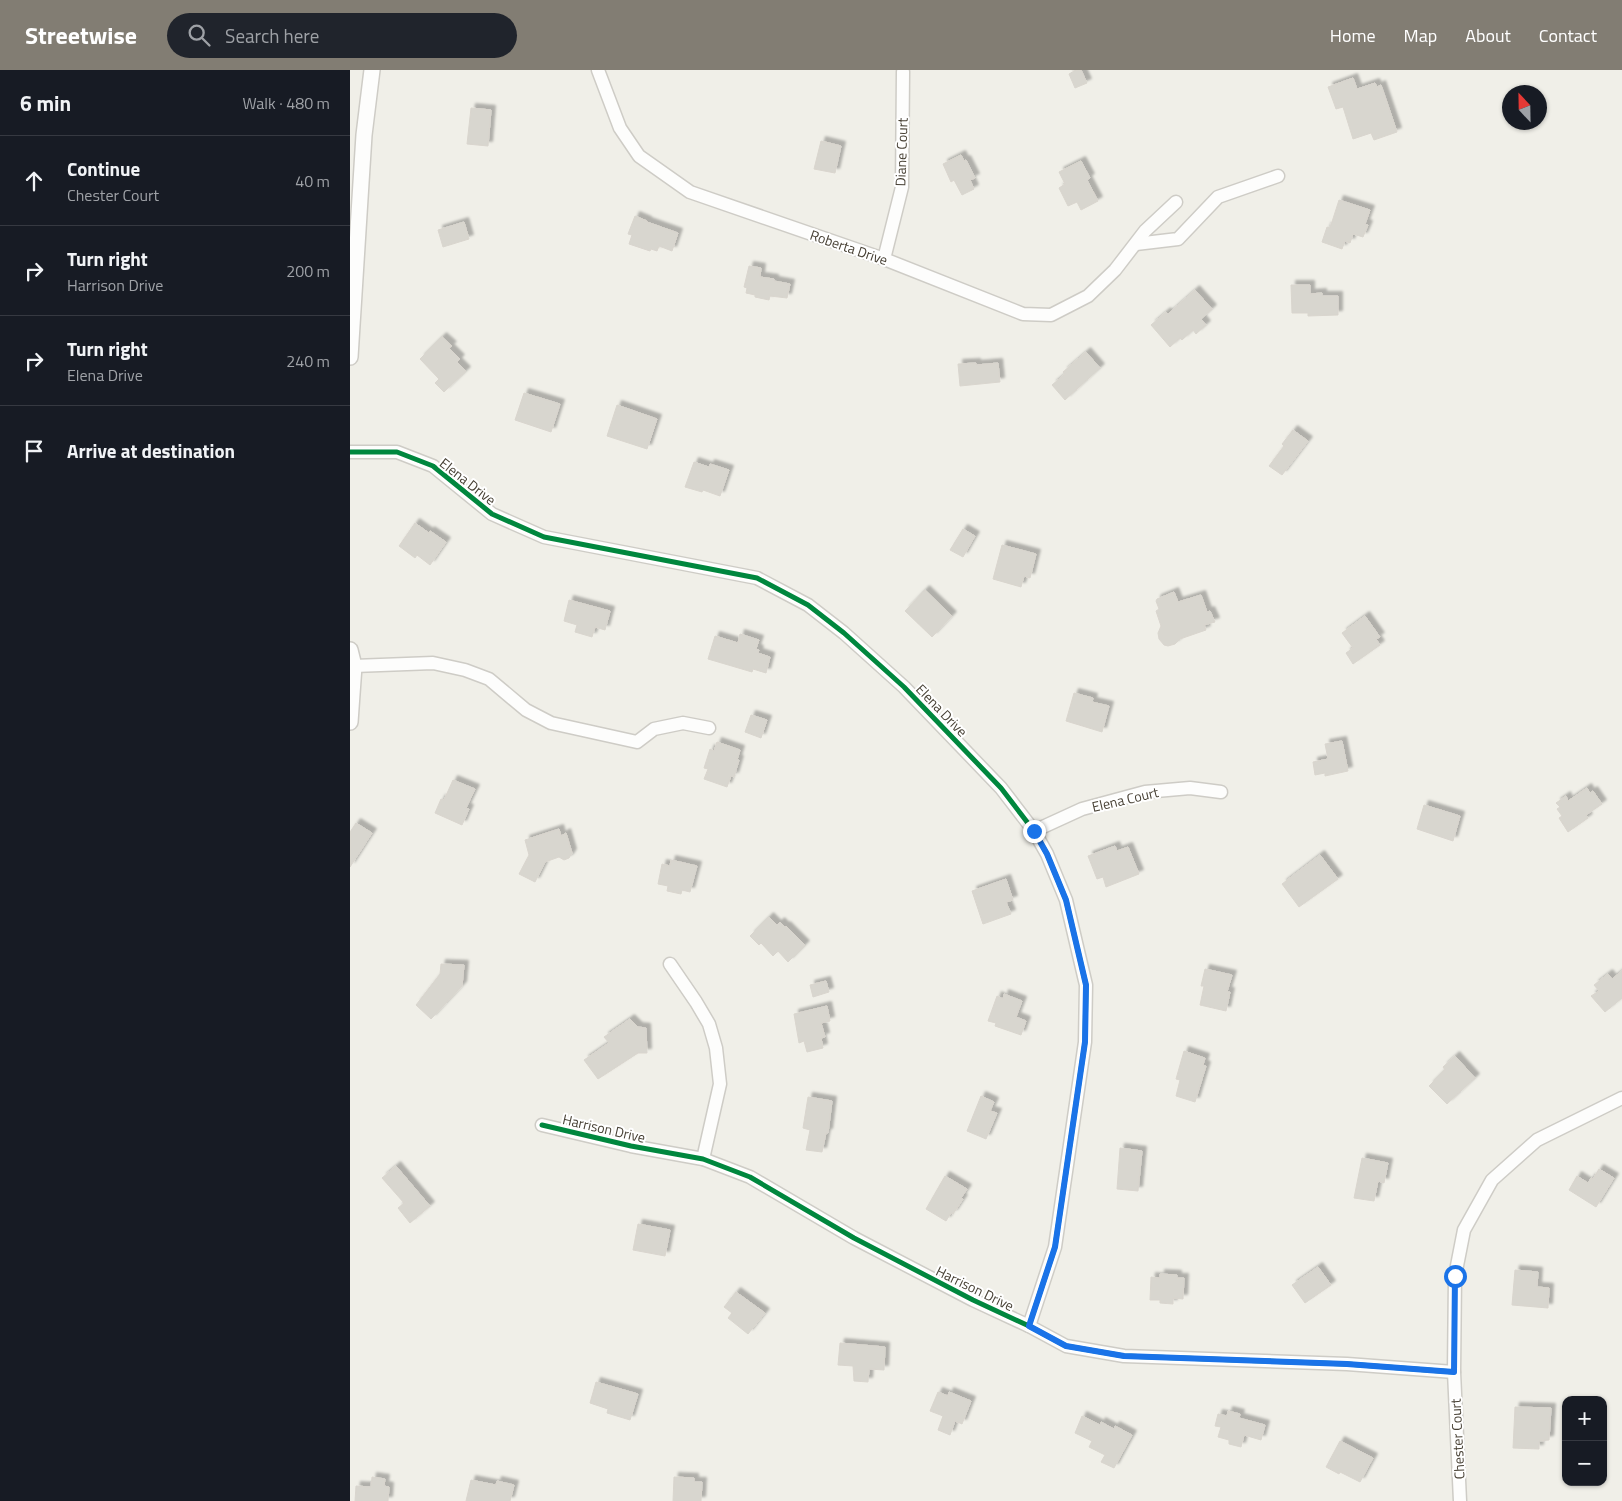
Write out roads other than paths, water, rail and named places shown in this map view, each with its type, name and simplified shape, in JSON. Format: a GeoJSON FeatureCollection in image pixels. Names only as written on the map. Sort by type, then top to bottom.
{"type":"FeatureCollection","features":[{"type":"Feature","properties":{"kind":"street"},"geometry":{"type":"LineString","coordinates":[[350,357],[364,134],[372,70]]}},
{"type":"Feature","properties":{"kind":"street","name":"Roberta Drive"},"geometry":{"type":"LineString","coordinates":[[598,70],[620,128],[639,156],[690,192],[884,259],[1023,314],[1051,315],[1088,296],[1115,270],[1145,231],[1176,202]]}},
{"type":"Feature","properties":{"kind":"street","name":"Diane Court"},"geometry":{"type":"LineString","coordinates":[[884,259],[902,187],[903,72]]}},
{"type":"Feature","properties":{"kind":"street"},"geometry":{"type":"LineString","coordinates":[[1136,244],[1178,239],[1218,197],[1278,176]]}},
{"type":"Feature","properties":{"kind":"street","name":"Elena Drive"},"geometry":{"type":"LineString","coordinates":[[350,452],[397,452],[433,466],[492,514],[544,538],[758,578],[808,605],[844,633],[904,687],[1001,788],[1034,831],[1047,854],[1066,900],[1086,985],[1085,1042],[1055,1247],[1029,1326]]}},
{"type":"Feature","properties":{"kind":"street"},"geometry":{"type":"LineString","coordinates":[[350,650],[354,666],[350,722]]}},
{"type":"Feature","properties":{"kind":"street"},"geometry":{"type":"LineString","coordinates":[[354,666],[433,664],[464,670],[488,679],[526,710],[551,723],[638,742],[654,729],[683,724],[709,728]]}},
{"type":"Feature","properties":{"kind":"street","name":"Elena Court"},"geometry":{"type":"LineString","coordinates":[[1034,831],[1082,809],[1145,792],[1190,788],[1221,792]]}},
{"type":"Feature","properties":{"kind":"street"},"geometry":{"type":"LineString","coordinates":[[670,964],[709,1024],[716,1048],[720,1084],[703,1159]]}},
{"type":"Feature","properties":{"kind":"street","name":"Chester Court"},"geometry":{"type":"LineString","coordinates":[[1460,1501],[1454,1372],[1455,1276],[1464,1230],[1492,1180],[1538,1140],[1622,1098]]}},
{"type":"Feature","properties":{"kind":"street","name":"Harrison Drive"},"geometry":{"type":"LineString","coordinates":[[542,1125],[631,1146],[703,1159],[750,1177],[854,1238],[1066,1346],[1124,1356],[1347,1364],[1454,1372]]}}]}
